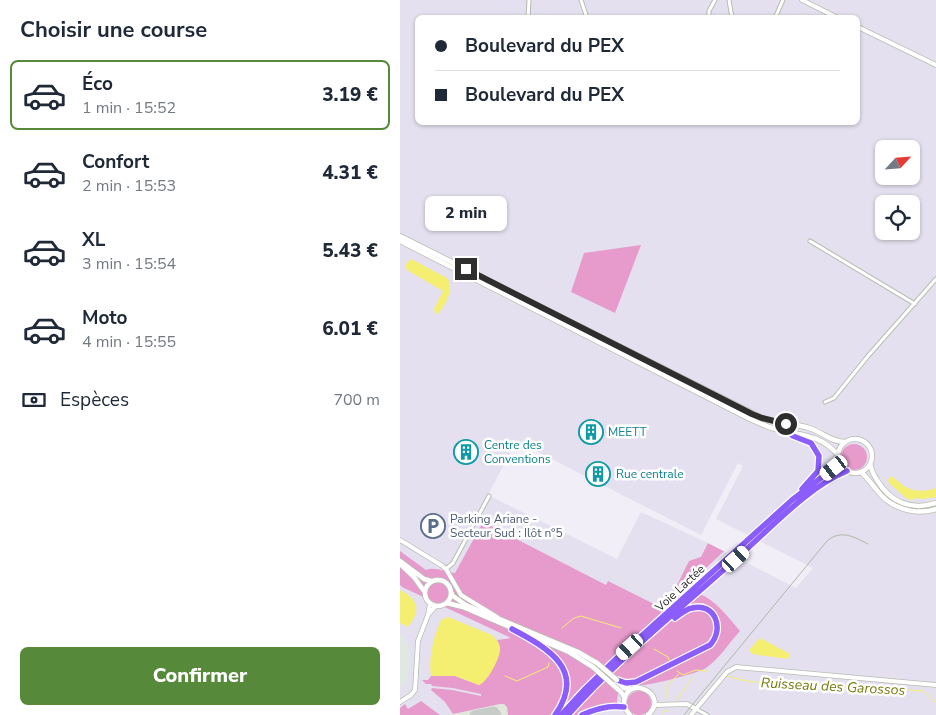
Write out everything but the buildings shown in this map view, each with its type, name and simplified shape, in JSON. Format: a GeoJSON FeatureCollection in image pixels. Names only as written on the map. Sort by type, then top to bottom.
{"type":"FeatureCollection","features":[{"type":"Feature","properties":{"kind":"highway"},"geometry":{"type":"LineString","coordinates":[[773,517],[814,477],[820,463],[817,450],[812,443],[793,436],[788,432]]}},
{"type":"Feature","properties":{"kind":"highway","name":"Voie Lactée"},"geometry":{"type":"LineString","coordinates":[[561,715],[617,658],[773,517],[834,468],[838,457]]}},
{"type":"Feature","properties":{"kind":"highway","name":"Voie Lactée"},"geometry":{"type":"LineString","coordinates":[[568,715],[597,684],[800,502],[836,475],[847,471]]}},
{"type":"Feature","properties":{"kind":"highway"},"geometry":{"type":"LineString","coordinates":[[615,682],[631,683],[648,677],[710,645],[718,632],[715,618],[710,612],[702,608],[693,607],[665,623]]}},
{"type":"Feature","properties":{"kind":"highway"},"geometry":{"type":"LineString","coordinates":[[512,629],[547,648],[563,668],[567,682],[565,697],[555,715]]}},
{"type":"Feature","properties":{"kind":"highway"},"geometry":{"type":"LineString","coordinates":[[582,715],[593,710],[616,706],[624,708]]}},
{"type":"Feature","properties":{"kind":"main road"},"geometry":{"type":"LineString","coordinates":[[400,236],[762,418],[810,428],[836,441],[845,442],[855,439],[865,442],[872,451],[872,473],[881,487],[895,500],[914,506],[927,506],[936,503]]}},
{"type":"Feature","properties":{"kind":"main road"},"geometry":{"type":"LineString","coordinates":[[400,241],[750,419],[788,432],[801,433],[829,446],[838,457],[843,468],[851,473],[861,472],[871,464]]}},
{"type":"Feature","properties":{"kind":"main road"},"geometry":{"type":"LineString","coordinates":[[838,457],[839,450],[845,442]]}},
{"type":"Feature","properties":{"kind":"main road"},"geometry":{"type":"LineString","coordinates":[[861,472],[884,498],[892,504],[915,512],[936,509]]}},
{"type":"Feature","properties":{"kind":"main road"},"geometry":{"type":"LineString","coordinates":[[400,563],[424,579],[444,581],[450,588],[453,596],[466,605],[578,652],[597,663],[615,682],[624,698],[624,708],[630,715]]}},
{"type":"Feature","properties":{"kind":"main road"},"geometry":{"type":"LineString","coordinates":[[400,563],[414,577],[430,604],[440,607],[447,603],[451,592]]}},
{"type":"Feature","properties":{"kind":"main road"},"geometry":{"type":"LineString","coordinates":[[424,591],[431,581]]}},
{"type":"Feature","properties":{"kind":"main road"},"geometry":{"type":"LineString","coordinates":[[447,603],[569,652],[624,688],[647,690],[653,697],[654,705],[652,712],[648,715]]}},
{"type":"Feature","properties":{"kind":"main road"},"geometry":{"type":"LineString","coordinates":[[624,698],[633,689]]}},
{"type":"Feature","properties":{"kind":"street"},"geometry":{"type":"LineString","coordinates":[[528,15],[529,0]]}},
{"type":"Feature","properties":{"kind":"street"},"geometry":{"type":"LineString","coordinates":[[581,0],[586,15]]}},
{"type":"Feature","properties":{"kind":"street"},"geometry":{"type":"LineString","coordinates":[[709,15],[715,0]]}},
{"type":"Feature","properties":{"kind":"street"},"geometry":{"type":"LineString","coordinates":[[729,0],[732,15]]}},
{"type":"Feature","properties":{"kind":"street"},"geometry":{"type":"LineString","coordinates":[[776,15],[783,0]]}},
{"type":"Feature","properties":{"kind":"street"},"geometry":{"type":"LineString","coordinates":[[802,0],[832,15]]}},
{"type":"Feature","properties":{"kind":"street"},"geometry":{"type":"LineString","coordinates":[[860,28],[936,65]]}},
{"type":"Feature","properties":{"kind":"street"},"geometry":{"type":"LineString","coordinates":[[810,241],[915,304]]}},
{"type":"Feature","properties":{"kind":"street"},"geometry":{"type":"LineString","coordinates":[[824,402],[834,398],[868,356],[936,279]]}},
{"type":"Feature","properties":{"kind":"street"},"geometry":{"type":"LineString","coordinates":[[446,570],[452,563],[489,496]]}},
{"type":"Feature","properties":{"kind":"street"},"geometry":{"type":"LineString","coordinates":[[400,540],[438,562],[446,570],[461,595],[497,617]]}},
{"type":"Feature","properties":{"kind":"street"},"geometry":{"type":"LineString","coordinates":[[400,702],[416,690],[418,641],[430,604]]}},
{"type":"Feature","properties":{"kind":"street"},"geometry":{"type":"LineString","coordinates":[[428,615],[436,607]]}},
{"type":"Feature","properties":{"kind":"street"},"geometry":{"type":"LineString","coordinates":[[691,715],[727,672],[736,667],[936,685]]}},
{"type":"Feature","properties":{"kind":"street"},"geometry":{"type":"LineString","coordinates":[[654,705],[687,704],[707,715]]}},
{"type":"Feature","properties":{"kind":"shaded area"},"geometry":{"type":"Polygon","coordinates":[[[641,245],[615,313],[571,292],[584,253],[641,245]]]}},
{"type":"Feature","properties":{"kind":"shaded area"},"geometry":{"type":"Polygon","coordinates":[[[411,259],[447,278],[449,282],[450,292],[438,314],[435,313],[434,309],[443,291],[407,270],[405,265],[411,259]]]}},
{"type":"Feature","properties":{"kind":"shaded area"},"geometry":{"type":"Polygon","coordinates":[[[516,441],[701,535],[738,463],[743,466],[716,519],[813,568],[796,588],[708,543],[641,512],[617,559],[488,495],[516,441]]]}},
{"type":"Feature","properties":{"kind":"shaded area"},"geometry":{"type":"Polygon","coordinates":[[[854,444],[863,448],[867,457],[863,466],[854,470],[845,466],[841,457],[845,448],[854,444]]]}},
{"type":"Feature","properties":{"kind":"shaded area"},"geometry":{"type":"Polygon","coordinates":[[[891,476],[904,486],[912,489],[924,491],[936,488],[936,497],[907,499],[889,483],[888,480],[891,476]]]}},
{"type":"Feature","properties":{"kind":"shaded area"},"geometry":{"type":"Polygon","coordinates":[[[483,522],[606,585],[608,581],[658,606],[675,589],[689,561],[701,557],[708,543],[724,551],[685,588],[711,601],[724,612],[740,631],[706,668],[666,681],[625,686],[618,693],[617,703],[608,704],[578,715],[562,715],[566,698],[564,681],[561,702],[553,715],[508,715],[507,707],[504,704],[453,714],[445,702],[431,690],[432,688],[481,696],[481,694],[432,686],[422,680],[428,680],[431,676],[455,676],[479,685],[495,664],[499,652],[497,640],[511,638],[402,587],[400,585],[400,551],[426,570],[436,569],[455,573],[483,522]]]}},
{"type":"Feature","properties":{"kind":"shaded area"},"geometry":{"type":"Polygon","coordinates":[[[400,590],[411,598],[416,606],[415,615],[408,627],[400,623],[400,590]]]}},
{"type":"Feature","properties":{"kind":"shaded area"},"geometry":{"type":"Polygon","coordinates":[[[448,617],[492,635],[499,644],[499,654],[495,664],[486,680],[479,685],[455,676],[431,676],[430,662],[434,640],[441,620],[448,617]]]}},
{"type":"Feature","properties":{"kind":"shaded area"},"geometry":{"type":"Polygon","coordinates":[[[400,635],[410,648],[408,682],[400,687],[400,635]]]}},
{"type":"Feature","properties":{"kind":"shaded area"},"geometry":{"type":"Polygon","coordinates":[[[760,638],[790,654],[788,659],[752,654],[749,650],[760,638]]]}},
{"type":"Feature","properties":{"kind":"shaded area"},"geometry":{"type":"Polygon","coordinates":[[[639,691],[644,692],[650,698],[650,708],[644,714],[639,715],[634,714],[628,708],[627,703],[628,698],[634,692],[639,691]]]}},
{"type":"Feature","properties":{"kind":"shaded area"},"geometry":{"type":"Polygon","coordinates":[[[421,701],[440,715],[400,715],[400,708],[405,704],[408,709],[421,701]]]}},
{"type":"Feature","properties":{"kind":"shaded area"},"geometry":{"type":"Polygon","coordinates":[[[504,704],[507,707],[508,715],[447,715],[504,704]]]}},
{"type":"Feature","properties":{"kind":"waterway","name":"Ruisseau des Garossos"},"geometry":{"type":"LineString","coordinates":[[562,628],[574,618],[581,616],[621,628]]}},
{"type":"Feature","properties":{"kind":"waterway","name":"Ruisseau des Garossos"},"geometry":{"type":"LineString","coordinates":[[654,649],[668,657],[669,660]]}},
{"type":"Feature","properties":{"kind":"waterway","name":"Ruisseau des Garossos"},"geometry":{"type":"LineString","coordinates":[[505,676],[517,681],[548,667],[549,663]]}},
{"type":"Feature","properties":{"kind":"waterway","name":"Ruisseau des Garossos"},"geometry":{"type":"LineString","coordinates":[[677,671],[683,675],[696,670],[707,671]]}},
{"type":"Feature","properties":{"kind":"waterway"},"geometry":{"type":"LineString","coordinates":[[667,699],[667,685],[679,674]]}},
{"type":"Feature","properties":{"kind":"waterway","name":"Ruisseau des Garossos"},"geometry":{"type":"LineString","coordinates":[[726,676],[751,682],[923,691],[936,703]]}},
{"type":"Feature","properties":{"kind":"waterway"},"geometry":{"type":"LineString","coordinates":[[677,700],[692,678]]}},
{"type":"Feature","properties":{"kind":"waterway"},"geometry":{"type":"LineString","coordinates":[[663,715],[664,711],[668,711]]}},
{"type":"Feature","properties":{"kind":"taxiway"},"geometry":{"type":"LineString","coordinates":[[474,715],[494,711],[497,715]]}},
{"type":"Feature","properties":{"kind":"tram line"},"geometry":{"type":"LineString","coordinates":[[684,715],[827,541],[837,535],[848,535],[868,544]]}},
{"type":"Feature","properties":{"kind":"place","name":"MEETT"},"geometry":{"type":"Point","coordinates":[591,432]}},
{"type":"Feature","properties":{"kind":"place","name":"Centre des Conventions"},"geometry":{"type":"Point","coordinates":[466,452]}},
{"type":"Feature","properties":{"kind":"place","name":"Rue centrale"},"geometry":{"type":"Point","coordinates":[598,474]}},
{"type":"Feature","properties":{"kind":"place","name":"Parking Ariane - Secteur Sud : Ilôt n°5"},"geometry":{"type":"Point","coordinates":[433,526]}},
{"type":"Feature","properties":{"kind":"route"},"geometry":{"type":"LineString","coordinates":[[466,269],[752,414],[786,424]]}}]}
